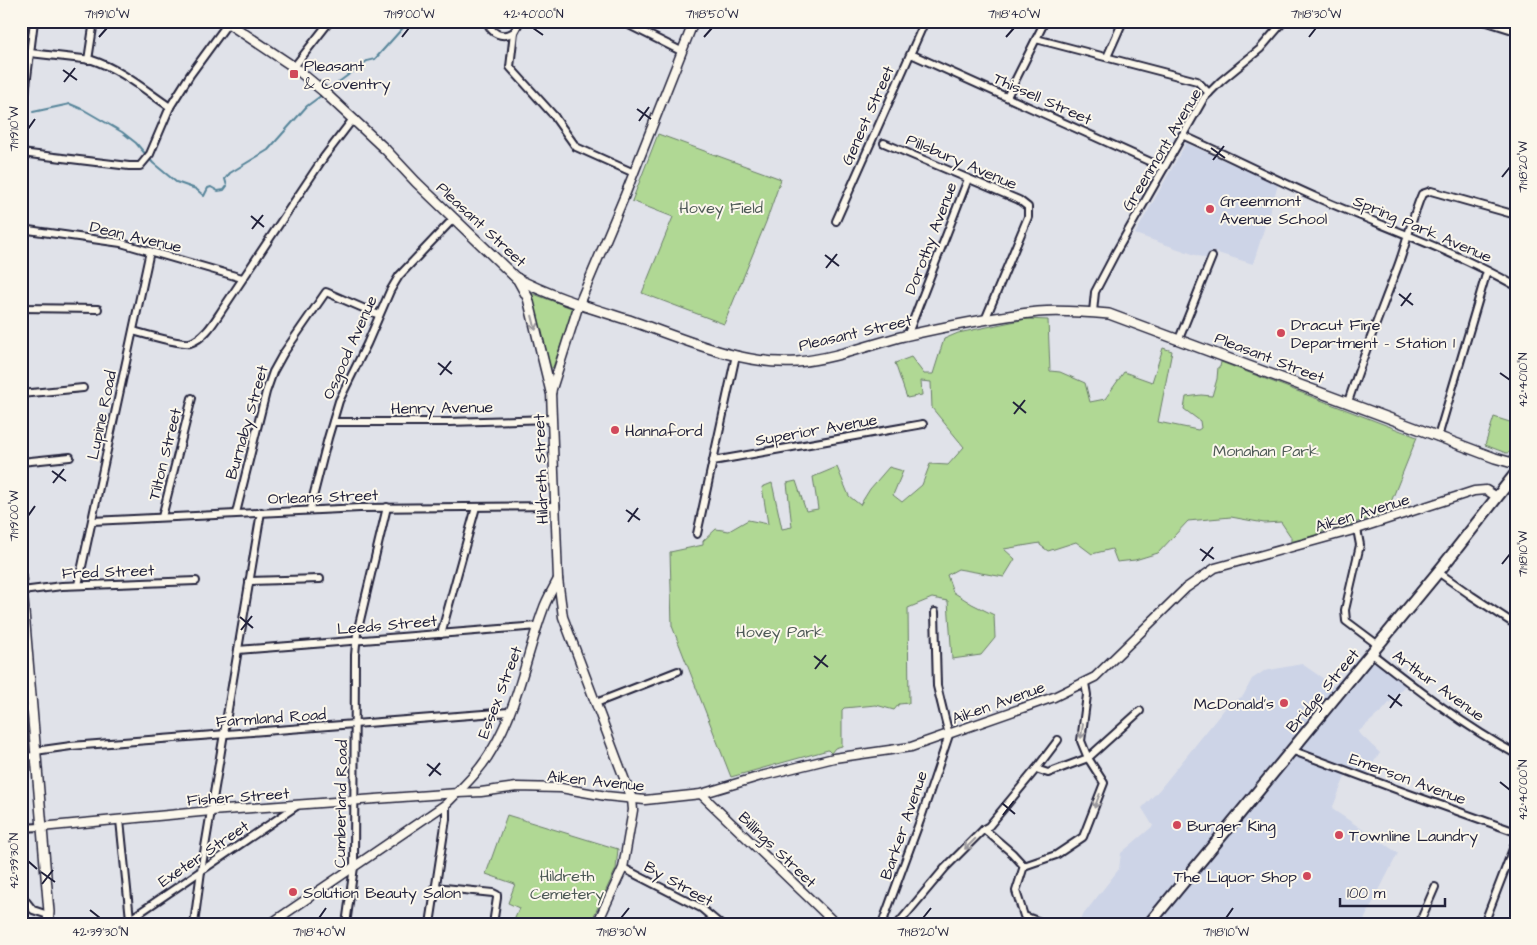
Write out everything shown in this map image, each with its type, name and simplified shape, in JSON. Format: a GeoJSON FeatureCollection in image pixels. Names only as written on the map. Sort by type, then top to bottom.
{"type":"FeatureCollection","features":[{"type":"Feature","properties":{"kind":"main road","name":"Pleasant Street"},"geometry":{"type":"LineString","coordinates":[[227,22],[294,67],[325,94],[516,278],[535,288],[579,304],[716,350],[762,361],[797,362],[985,320],[1039,312],[1093,312],[1109,314],[1438,437],[1516,464]]}},
{"type":"Feature","properties":{"kind":"main road"},"geometry":{"type":"LineString","coordinates":[[516,278],[528,298],[551,392]]}},
{"type":"Feature","properties":{"kind":"main road","name":"Bridge Street"},"geometry":{"type":"LineString","coordinates":[[1149,924],[1516,474]]}},
{"type":"Feature","properties":{"kind":"main road"},"geometry":{"type":"LineString","coordinates":[[21,576],[23,625],[32,709],[48,920]]}},
{"type":"Feature","properties":{"kind":"street"},"geometry":{"type":"LineString","coordinates":[[21,126],[34,21]]}},
{"type":"Feature","properties":{"kind":"street"},"geometry":{"type":"LineString","coordinates":[[88,60],[94,21]]}},
{"type":"Feature","properties":{"kind":"street"},"geometry":{"type":"LineString","coordinates":[[294,67],[330,21]]}},
{"type":"Feature","properties":{"kind":"street"},"geometry":{"type":"LineString","coordinates":[[487,21],[490,29],[496,34],[504,36],[514,32]]}},
{"type":"Feature","properties":{"kind":"street"},"geometry":{"type":"LineString","coordinates":[[520,21],[514,32],[510,67],[556,118],[576,147],[634,173]]}},
{"type":"Feature","properties":{"kind":"street"},"geometry":{"type":"LineString","coordinates":[[621,21],[681,51]]}},
{"type":"Feature","properties":{"kind":"street","name":"Hildreth Street"},"geometry":{"type":"LineString","coordinates":[[598,924],[623,868],[633,810],[632,800],[563,617],[558,579],[551,392],[579,304],[634,173],[694,21]]}},
{"type":"Feature","properties":{"kind":"street","name":"Genest Street"},"geometry":{"type":"LineString","coordinates":[[836,221],[925,21]]}},
{"type":"Feature","properties":{"kind":"street"},"geometry":{"type":"LineString","coordinates":[[1008,97],[1045,21]]}},
{"type":"Feature","properties":{"kind":"street"},"geometry":{"type":"LineString","coordinates":[[1107,57],[1123,21]]}},
{"type":"Feature","properties":{"kind":"street","name":"Greenmont Avenue"},"geometry":{"type":"LineString","coordinates":[[1093,312],[1095,292],[1204,98],[1221,81],[1260,49],[1284,21]]}},
{"type":"Feature","properties":{"kind":"street"},"geometry":{"type":"LineString","coordinates":[[1484,21],[1516,31]]}},
{"type":"Feature","properties":{"kind":"street"},"geometry":{"type":"LineString","coordinates":[[21,153],[140,166],[148,157],[170,107],[227,22]]}},
{"type":"Feature","properties":{"kind":"street"},"geometry":{"type":"LineString","coordinates":[[1036,39],[1197,82],[1209,93]]}},
{"type":"Feature","properties":{"kind":"street"},"geometry":{"type":"LineString","coordinates":[[30,53],[100,63],[116,70],[170,107]]}},
{"type":"Feature","properties":{"kind":"street","name":"Thissell Street"},"geometry":{"type":"LineString","coordinates":[[911,54],[1164,168]]}},
{"type":"Feature","properties":{"kind":"street"},"geometry":{"type":"LineString","coordinates":[[133,331],[187,344],[204,334],[324,157],[353,119]]}},
{"type":"Feature","properties":{"kind":"street","name":"Spring Park Avenue"},"geometry":{"type":"LineString","coordinates":[[1182,135],[1327,202],[1487,270],[1516,286]]}},
{"type":"Feature","properties":{"kind":"street","name":"Pillsbury Avenue"},"geometry":{"type":"LineString","coordinates":[[884,143],[1019,200],[1028,207],[1028,217],[985,320]]}},
{"type":"Feature","properties":{"kind":"street","name":"Dorothy Avenue"},"geometry":{"type":"LineString","coordinates":[[907,336],[968,179]]}},
{"type":"Feature","properties":{"kind":"street"},"geometry":{"type":"LineString","coordinates":[[1348,402],[1399,264],[1414,211],[1422,194],[1431,191],[1458,197],[1516,215]]}},
{"type":"Feature","properties":{"kind":"street","name":"Osgood Avenue"},"geometry":{"type":"LineString","coordinates":[[310,509],[339,401],[396,280],[454,218]]}},
{"type":"Feature","properties":{"kind":"street","name":"Dean Avenue"},"geometry":{"type":"LineString","coordinates":[[21,229],[111,242],[150,251],[242,278]]}},
{"type":"Feature","properties":{"kind":"street","name":"Lupine Road"},"geometry":{"type":"LineString","coordinates":[[78,586],[150,251]]}},
{"type":"Feature","properties":{"kind":"street"},"geometry":{"type":"LineString","coordinates":[[1179,339],[1212,257]]}},
{"type":"Feature","properties":{"kind":"street"},"geometry":{"type":"LineString","coordinates":[[1438,437],[1487,270]]}},
{"type":"Feature","properties":{"kind":"street","name":"Burnaby Street"},"geometry":{"type":"LineString","coordinates":[[236,513],[272,372],[326,292],[379,315]]}},
{"type":"Feature","properties":{"kind":"street"},"geometry":{"type":"LineString","coordinates":[[21,308],[98,309]]}},
{"type":"Feature","properties":{"kind":"street"},"geometry":{"type":"LineString","coordinates":[[697,534],[736,354]]}},
{"type":"Feature","properties":{"kind":"street"},"geometry":{"type":"LineString","coordinates":[[21,394],[83,388]]}},
{"type":"Feature","properties":{"kind":"street","name":"Tilton Street"},"geometry":{"type":"LineString","coordinates":[[162,517],[192,398]]}},
{"type":"Feature","properties":{"kind":"street","name":"Henry Avenue"},"geometry":{"type":"LineString","coordinates":[[333,422],[449,422],[551,419]]}},
{"type":"Feature","properties":{"kind":"street","name":"Superior Avenue"},"geometry":{"type":"LineString","coordinates":[[713,461],[923,424]]}},
{"type":"Feature","properties":{"kind":"street"},"geometry":{"type":"LineString","coordinates":[[21,462],[70,457]]}},
{"type":"Feature","properties":{"kind":"street","name":"Aiken Avenue"},"geometry":{"type":"LineString","coordinates":[[458,792],[482,792],[517,787],[560,788],[632,800],[645,800],[701,794],[760,776],[834,758],[911,747],[1054,697],[1095,677],[1186,588],[1215,568],[1357,529],[1474,491],[1486,490],[1497,497]]}},
{"type":"Feature","properties":{"kind":"street","name":"Orleans Street"},"geometry":{"type":"LineString","coordinates":[[92,520],[310,509],[556,506]]}},
{"type":"Feature","properties":{"kind":"street"},"geometry":{"type":"LineString","coordinates":[[441,634],[476,507]]}},
{"type":"Feature","properties":{"kind":"street","name":"Cumberland Road"},"geometry":{"type":"LineString","coordinates":[[346,924],[354,867],[356,633],[388,508]]}},
{"type":"Feature","properties":{"kind":"street"},"geometry":{"type":"LineString","coordinates":[[194,924],[201,870],[261,512]]}},
{"type":"Feature","properties":{"kind":"street","name":"Arthur Avenue"},"geometry":{"type":"LineString","coordinates":[[1357,529],[1360,545],[1345,610],[1346,621],[1414,687],[1516,754]]}},
{"type":"Feature","properties":{"kind":"street"},"geometry":{"type":"LineString","coordinates":[[1438,572],[1513,623]]}},
{"type":"Feature","properties":{"kind":"street"},"geometry":{"type":"LineString","coordinates":[[250,581],[320,579]]}},
{"type":"Feature","properties":{"kind":"street","name":"Essex Street"},"geometry":{"type":"LineString","coordinates":[[446,804],[470,780],[499,737],[543,608],[558,579]]}},
{"type":"Feature","properties":{"kind":"street","name":"Fred Street"},"geometry":{"type":"LineString","coordinates":[[22,591],[78,586],[196,581]]}},
{"type":"Feature","properties":{"kind":"street"},"geometry":{"type":"LineString","coordinates":[[935,612],[937,686],[949,735]]}},
{"type":"Feature","properties":{"kind":"street","name":"Leeds Street"},"geometry":{"type":"LineString","coordinates":[[238,650],[538,626]]}},
{"type":"Feature","properties":{"kind":"street"},"geometry":{"type":"LineString","coordinates":[[596,703],[678,671]]}},
{"type":"Feature","properties":{"kind":"street"},"geometry":{"type":"LineString","coordinates":[[1024,866],[1056,855],[1083,837],[1104,782],[1088,758],[1081,741],[1088,695],[1086,682]]}},
{"type":"Feature","properties":{"kind":"street"},"geometry":{"type":"LineString","coordinates":[[21,710],[32,709]]}},
{"type":"Feature","properties":{"kind":"street"},"geometry":{"type":"LineString","coordinates":[[1036,769],[1048,773],[1088,758],[1140,711]]}},
{"type":"Feature","properties":{"kind":"street","name":"Farmland Road"},"geometry":{"type":"LineString","coordinates":[[21,757],[71,746],[509,712]]}},
{"type":"Feature","properties":{"kind":"street","name":"Barker Avenue"},"geometry":{"type":"LineString","coordinates":[[882,924],[949,735]]}},
{"type":"Feature","properties":{"kind":"street"},"geometry":{"type":"LineString","coordinates":[[898,924],[945,868],[989,826],[1058,740]]}},
{"type":"Feature","properties":{"kind":"street","name":"Emerson Avenue"},"geometry":{"type":"LineString","coordinates":[[1291,750],[1516,832]]}},
{"type":"Feature","properties":{"kind":"street","name":"Fisher Street"},"geometry":{"type":"LineString","coordinates":[[21,828],[458,792]]}},
{"type":"Feature","properties":{"kind":"street","name":"Billings Street"},"geometry":{"type":"LineString","coordinates":[[701,794],[836,924]]}},
{"type":"Feature","properties":{"kind":"street"},"geometry":{"type":"LineString","coordinates":[[270,924],[446,804]]}},
{"type":"Feature","properties":{"kind":"street"},"geometry":{"type":"LineString","coordinates":[[430,924],[446,819],[446,804]]}},
{"type":"Feature","properties":{"kind":"street","name":"Exeter Street"},"geometry":{"type":"LineString","coordinates":[[123,924],[298,805]]}},
{"type":"Feature","properties":{"kind":"street"},"geometry":{"type":"LineString","coordinates":[[120,820],[130,919]]}},
{"type":"Feature","properties":{"kind":"street"},"geometry":{"type":"LineString","coordinates":[[984,830],[1012,853],[1024,866]]}},
{"type":"Feature","properties":{"kind":"street"},"geometry":{"type":"LineString","coordinates":[[1484,924],[1516,841]]}},
{"type":"Feature","properties":{"kind":"street"},"geometry":{"type":"LineString","coordinates":[[1024,866],[1016,891],[1024,916],[1040,922]]}},
{"type":"Feature","properties":{"kind":"street","name":"By Street"},"geometry":{"type":"LineString","coordinates":[[623,868],[701,908],[720,924]]}},
{"type":"Feature","properties":{"kind":"street"},"geometry":{"type":"LineString","coordinates":[[1419,924],[1435,887]]}},
{"type":"Feature","properties":{"kind":"street"},"geometry":{"type":"LineString","coordinates":[[435,888],[493,893],[497,895],[493,924]]}},
{"type":"Feature","properties":{"kind":"street"},"geometry":{"type":"LineString","coordinates":[[21,895],[33,910],[48,920]]}},
{"type":"Feature","properties":{"kind":"shaded area","name":"Greenmont Avenue School"},"geometry":{"type":"Polygon","coordinates":[[[1186,143],[1278,185],[1253,264],[1211,251],[1207,259],[1135,234],[1186,143]]]}},
{"type":"Feature","properties":{"kind":"shaded area"},"geometry":{"type":"Polygon","coordinates":[[[1362,653],[1406,684],[1383,710],[1358,732],[1380,753],[1366,773],[1346,774],[1332,809],[1398,853],[1362,924],[1076,924],[1119,869],[1121,853],[1153,826],[1142,808],[1160,789],[1227,706],[1243,696],[1252,679],[1264,671],[1302,664],[1334,686],[1362,653]]]}},
{"type":"Feature","properties":{"kind":"green space","name":"Hovey Field"},"geometry":{"type":"Polygon","coordinates":[[[658,134],[781,179],[766,222],[724,324],[642,293],[673,217],[632,201],[658,134]]]}},
{"type":"Feature","properties":{"kind":"green space"},"geometry":{"type":"Polygon","coordinates":[[[531,293],[574,309],[553,367],[550,369],[548,367],[531,293]]]}},
{"type":"Feature","properties":{"kind":"green space"},"geometry":{"type":"Polygon","coordinates":[[[1026,319],[1048,320],[1050,371],[1060,372],[1085,383],[1090,402],[1105,399],[1124,372],[1152,382],[1163,348],[1172,351],[1158,422],[1198,430],[1201,428],[1200,421],[1184,409],[1186,397],[1212,396],[1218,367],[1220,367],[1221,362],[1417,437],[1387,512],[1337,529],[1319,524],[1325,531],[1291,544],[1291,537],[1281,522],[1264,523],[1231,517],[1188,521],[1158,553],[1135,560],[1117,562],[1112,549],[1092,554],[1076,542],[1048,551],[1040,543],[1004,549],[1015,559],[1004,577],[958,569],[947,575],[953,592],[994,615],[995,638],[981,655],[952,659],[948,601],[932,598],[908,608],[909,703],[899,704],[894,710],[876,705],[844,708],[842,710],[842,746],[835,748],[831,753],[828,750],[731,777],[672,626],[670,552],[703,545],[703,541],[716,529],[729,531],[748,520],[768,524],[762,487],[772,483],[782,529],[792,527],[787,483],[796,481],[806,511],[818,509],[813,477],[837,467],[849,496],[860,505],[870,489],[889,467],[903,471],[893,495],[902,502],[922,485],[930,464],[948,465],[964,447],[932,408],[931,382],[921,381],[922,395],[907,398],[895,363],[911,357],[924,374],[933,374],[944,339],[958,333],[1026,319]]]}},
{"type":"Feature","properties":{"kind":"green space"},"geometry":{"type":"Polygon","coordinates":[[[1494,417],[1516,424],[1516,452],[1506,453],[1485,445],[1494,417]]]}},
{"type":"Feature","properties":{"kind":"green space","name":"Hildreth Cemetery"},"geometry":{"type":"Polygon","coordinates":[[[507,815],[618,849],[616,869],[590,924],[512,924],[519,908],[508,903],[515,884],[486,874],[507,815]]]}},
{"type":"Feature","properties":{"kind":"waterway"},"geometry":{"type":"LineString","coordinates":[[328,90],[367,61],[375,59],[409,21]]}},
{"type":"Feature","properties":{"kind":"waterway"},"geometry":{"type":"LineString","coordinates":[[33,112],[70,104],[84,110],[122,132],[136,143],[153,163],[176,182],[196,189],[204,196],[208,188],[211,187],[218,191],[224,190],[227,186],[225,179],[230,173],[268,150],[307,106],[322,95]]}},
{"type":"Feature","properties":{"kind":"place","name":"Pleasant & Coventry"},"geometry":{"type":"Point","coordinates":[294,74]}},
{"type":"Feature","properties":{"kind":"place","name":"Greenmont Avenue School"},"geometry":{"type":"Point","coordinates":[1210,209]}},
{"type":"Feature","properties":{"kind":"place","name":"Dracut Fire Department - Station 1"},"geometry":{"type":"Point","coordinates":[1281,333]}},
{"type":"Feature","properties":{"kind":"place","name":"Hannaford"},"geometry":{"type":"Point","coordinates":[615,430]}},
{"type":"Feature","properties":{"kind":"place","name":"McDonald's"},"geometry":{"type":"Point","coordinates":[1284,703]}},
{"type":"Feature","properties":{"kind":"place","name":"Burger King"},"geometry":{"type":"Point","coordinates":[1177,825]}},
{"type":"Feature","properties":{"kind":"place","name":"Townline Laundry"},"geometry":{"type":"Point","coordinates":[1339,835]}},
{"type":"Feature","properties":{"kind":"place","name":"The Liquor Shop"},"geometry":{"type":"Point","coordinates":[1307,876]}},
{"type":"Feature","properties":{"kind":"place","name":"Solution Beauty Salon"},"geometry":{"type":"Point","coordinates":[293,892]}},
{"type":"Feature","properties":{"kind":"park label","name":"Monahan Park"},"geometry":{"type":"Point","coordinates":[1266,450]}},
{"type":"Feature","properties":{"kind":"park label","name":"Hovey Park"},"geometry":{"type":"Point","coordinates":[780,631]}}]}
